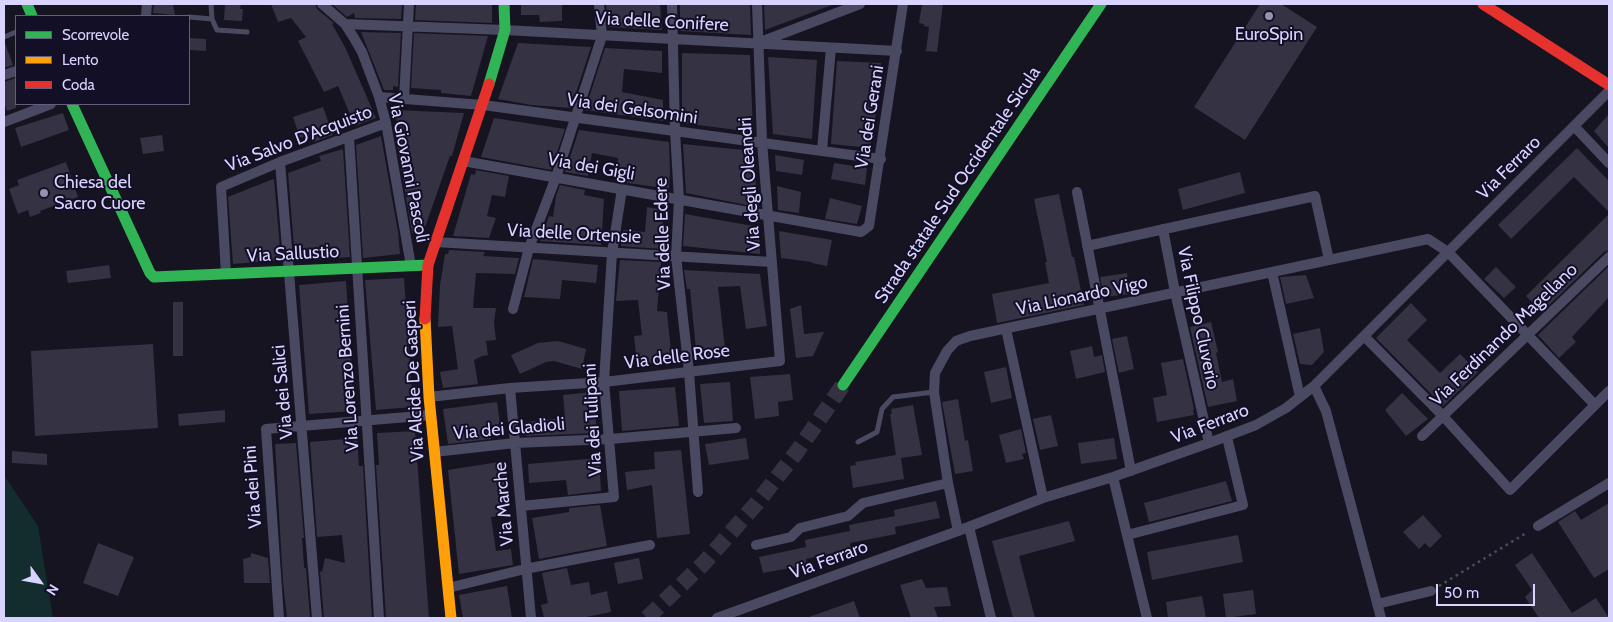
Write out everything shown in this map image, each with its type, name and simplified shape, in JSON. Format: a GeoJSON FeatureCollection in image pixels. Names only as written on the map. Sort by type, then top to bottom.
{"type":"FeatureCollection","features":[{"type":"Feature","properties":{"kind":"street","name":"Via Giovanni Pascoli"},"geometry":{"type":"LineString","coordinates":[[322,4],[345,24],[362,52],[379,97],[386,122],[411,266]]}},
{"type":"Feature","properties":{"kind":"street"},"geometry":{"type":"LineString","coordinates":[[404,99],[409,4]]}},
{"type":"Feature","properties":{"kind":"street","name":"Via Alcide De Gasperi"},"geometry":{"type":"LineString","coordinates":[[452,618],[430,415],[425,319],[428,265],[483,105],[505,30],[504,4]]}},
{"type":"Feature","properties":{"kind":"street"},"geometry":{"type":"LineString","coordinates":[[513,309],[529,248],[556,177],[602,36],[599,4]]}},
{"type":"Feature","properties":{"kind":"street","name":"Via delle Edere"},"geometry":{"type":"LineString","coordinates":[[672,4],[675,131],[679,199],[676,256],[689,372],[698,492]]}},
{"type":"Feature","properties":{"kind":"street","name":"Via degli Oleandri"},"geometry":{"type":"LineString","coordinates":[[757,4],[762,142],[780,361]]}},
{"type":"Feature","properties":{"kind":"street","name":"Via delle Conifere"},"geometry":{"type":"LineString","coordinates":[[759,42],[860,4]]}},
{"type":"Feature","properties":{"kind":"street","name":"Via dei Gerani"},"geometry":{"type":"LineString","coordinates":[[861,232],[869,226],[881,159],[903,4]]}},
{"type":"Feature","properties":{"kind":"street","name":"Strada statale Sud Occidentale Sicula"},"geometry":{"type":"LineString","coordinates":[[844,385],[1101,4]]}},
{"type":"Feature","properties":{"kind":"street"},"geometry":{"type":"LineString","coordinates":[[1483,4],[1609,85]]}},
{"type":"Feature","properties":{"kind":"street","name":"Via delle Conifere"},"geometry":{"type":"LineString","coordinates":[[345,24],[505,30],[672,40],[759,42],[897,51]]}},
{"type":"Feature","properties":{"kind":"street"},"geometry":{"type":"LineString","coordinates":[[822,150],[831,48]]}},
{"type":"Feature","properties":{"kind":"street","name":"Via Ferraro"},"geometry":{"type":"LineString","coordinates":[[718,618],[969,527],[1043,498],[1113,477],[1210,443],[1256,424],[1286,408],[1314,386],[1609,91]]}},
{"type":"Feature","properties":{"kind":"street","name":"Via dei Gelsomini"},"geometry":{"type":"LineString","coordinates":[[379,97],[483,105],[881,159]]}},
{"type":"Feature","properties":{"kind":"street"},"geometry":{"type":"LineString","coordinates":[[4,122],[48,105]]}},
{"type":"Feature","properties":{"kind":"street","name":"Via Sallustio"},"geometry":{"type":"LineString","coordinates":[[72,105],[150,273],[154,277],[428,265]]}},
{"type":"Feature","properties":{"kind":"street","name":"Via Salvo D'Acquisto"},"geometry":{"type":"LineString","coordinates":[[226,274],[221,188],[280,162],[386,122]]}},
{"type":"Feature","properties":{"kind":"street"},"geometry":{"type":"LineString","coordinates":[[1574,126],[1609,163]]}},
{"type":"Feature","properties":{"kind":"street","name":"Via Lorenzo Bernini"},"geometry":{"type":"LineString","coordinates":[[349,137],[379,618]]}},
{"type":"Feature","properties":{"kind":"street","name":"Via dei Gigli"},"geometry":{"type":"LineString","coordinates":[[463,161],[861,232]]}},
{"type":"Feature","properties":{"kind":"street","name":"Via dei Salici"},"geometry":{"type":"LineString","coordinates":[[280,162],[317,618]]}},
{"type":"Feature","properties":{"kind":"street","name":"Via dei Tulipani"},"geometry":{"type":"LineString","coordinates":[[521,506],[614,497],[604,382],[612,253],[622,189]]}},
{"type":"Feature","properties":{"kind":"street"},"geometry":{"type":"LineString","coordinates":[[1077,192],[1131,471]]}},
{"type":"Feature","properties":{"kind":"street"},"geometry":{"type":"LineString","coordinates":[[1087,246],[1315,196],[1329,260]]}},
{"type":"Feature","properties":{"kind":"street","name":"Via Filippo Cluverio"},"geometry":{"type":"LineString","coordinates":[[1163,229],[1175,292],[1210,443]]}},
{"type":"Feature","properties":{"kind":"street","name":"Via Lionardo Vigo"},"geometry":{"type":"LineString","coordinates":[[958,531],[948,483],[934,392],[935,373],[947,351],[956,341],[970,336],[1428,239],[1448,252],[1595,405]]}},
{"type":"Feature","properties":{"kind":"street","name":"Via delle Ortensie"},"geometry":{"type":"LineString","coordinates":[[435,242],[772,262]]}},
{"type":"Feature","properties":{"kind":"street","name":"Via Ferdinando Magellano"},"geometry":{"type":"LineString","coordinates":[[1422,436],[1609,256]]}},
{"type":"Feature","properties":{"kind":"street"},"geometry":{"type":"LineString","coordinates":[[1272,272],[1300,397]]}},
{"type":"Feature","properties":{"kind":"street"},"geometry":{"type":"LineString","coordinates":[[1006,329],[1043,498]]}},
{"type":"Feature","properties":{"kind":"street"},"geometry":{"type":"LineString","coordinates":[[1364,336],[1444,416],[1510,490],[1609,391]]}},
{"type":"Feature","properties":{"kind":"street","name":"Via delle Rose"},"geometry":{"type":"LineString","coordinates":[[429,397],[510,388],[604,382],[780,361]]}},
{"type":"Feature","properties":{"kind":"street"},"geometry":{"type":"LineString","coordinates":[[1314,386],[1326,411],[1382,618]]}},
{"type":"Feature","properties":{"kind":"street","name":"Via Marche"},"geometry":{"type":"LineString","coordinates":[[510,388],[530,618]]}},
{"type":"Feature","properties":{"kind":"street","name":"Via dei Pini"},"geometry":{"type":"LineString","coordinates":[[279,618],[266,429],[430,415]]}},
{"type":"Feature","properties":{"kind":"street","name":"Via dei Gladioli"},"geometry":{"type":"LineString","coordinates":[[434,452],[515,443],[610,439],[736,428]]}},
{"type":"Feature","properties":{"kind":"street"},"geometry":{"type":"LineString","coordinates":[[1127,535],[1243,505],[1227,436]]}},
{"type":"Feature","properties":{"kind":"street"},"geometry":{"type":"LineString","coordinates":[[1113,477],[1147,618]]}},
{"type":"Feature","properties":{"kind":"street"},"geometry":{"type":"LineString","coordinates":[[756,545],[791,537],[800,528],[848,516],[863,503],[948,483]]}},
{"type":"Feature","properties":{"kind":"street"},"geometry":{"type":"LineString","coordinates":[[1538,526],[1609,483]]}},
{"type":"Feature","properties":{"kind":"street"},"geometry":{"type":"LineString","coordinates":[[969,527],[991,618]]}},
{"type":"Feature","properties":{"kind":"street"},"geometry":{"type":"LineString","coordinates":[[448,588],[525,569],[650,546]]}},
{"type":"Feature","properties":{"kind":"street"},"geometry":{"type":"LineString","coordinates":[[1377,604],[1430,591]]}},
{"type":"Feature","properties":{"kind":"lane"},"geometry":{"type":"LineString","coordinates":[[211,4],[212,19],[217,30],[246,32]]}},
{"type":"Feature","properties":{"kind":"lane"},"geometry":{"type":"LineString","coordinates":[[190,17],[212,19]]}},
{"type":"Feature","properties":{"kind":"lane"},"geometry":{"type":"LineString","coordinates":[[858,442],[877,432],[882,409],[893,397],[934,392]]}},
{"type":"Feature","properties":{"kind":"path"},"geometry":{"type":"LineString","coordinates":[[1430,591],[1538,526]]}},
{"type":"Feature","properties":{"kind":"green space"},"geometry":{"type":"Polygon","coordinates":[[[4,475],[38,526],[53,618],[4,618],[4,475]]]}},
{"type":"Feature","properties":{"kind":"building"},"geometry":{"type":"Polygon","coordinates":[[[154,4],[173,4],[175,15],[153,13],[154,4]]]}},
{"type":"Feature","properties":{"kind":"building"},"geometry":{"type":"Polygon","coordinates":[[[225,4],[241,4],[240,9],[243,9],[242,21],[224,20],[225,4]]]}},
{"type":"Feature","properties":{"kind":"building"},"geometry":{"type":"Polygon","coordinates":[[[271,4],[315,4],[317,9],[334,23],[332,24],[345,47],[376,118],[355,126],[338,86],[324,92],[298,41],[306,37],[291,18],[278,22],[271,4]]]}},
{"type":"Feature","properties":{"kind":"building"},"geometry":{"type":"Polygon","coordinates":[[[332,4],[402,4],[401,19],[355,18],[354,13],[347,17],[332,4]]]}},
{"type":"Feature","properties":{"kind":"building"},"geometry":{"type":"Polygon","coordinates":[[[416,4],[492,4],[492,23],[415,20],[416,4]]]}},
{"type":"Feature","properties":{"kind":"building"},"geometry":{"type":"Polygon","coordinates":[[[521,4],[562,4],[562,21],[540,22],[539,15],[521,15],[521,4]]]}},
{"type":"Feature","properties":{"kind":"building"},"geometry":{"type":"Polygon","coordinates":[[[606,4],[660,4],[662,30],[608,27],[606,4]]]}},
{"type":"Feature","properties":{"kind":"building"},"geometry":{"type":"Polygon","coordinates":[[[680,4],[750,4],[751,35],[680,31],[680,4]]]}},
{"type":"Feature","properties":{"kind":"building"},"geometry":{"type":"Polygon","coordinates":[[[764,4],[832,4],[832,5],[765,30],[764,4]]]}},
{"type":"Feature","properties":{"kind":"building"},"geometry":{"type":"Polygon","coordinates":[[[922,4],[943,4],[937,52],[926,51],[929,27],[919,23],[922,4]]]}},
{"type":"Feature","properties":{"kind":"building"},"geometry":{"type":"Polygon","coordinates":[[[1260,4],[1281,4],[1317,27],[1245,140],[1194,107],[1260,4]]]}},
{"type":"Feature","properties":{"kind":"building"},"geometry":{"type":"Polygon","coordinates":[[[361,32],[401,33],[398,87],[393,86],[393,90],[384,90],[361,32]]]}},
{"type":"Feature","properties":{"kind":"building"},"geometry":{"type":"Polygon","coordinates":[[[414,33],[488,36],[471,96],[441,93],[441,90],[411,88],[414,33]]]}},
{"type":"Feature","properties":{"kind":"building"},"geometry":{"type":"Polygon","coordinates":[[[190,38],[206,39],[206,51],[190,50],[190,38]]]}},
{"type":"Feature","properties":{"kind":"building"},"geometry":{"type":"Polygon","coordinates":[[[4,43],[13,65],[4,68],[4,43]]]}},
{"type":"Feature","properties":{"kind":"building"},"geometry":{"type":"Polygon","coordinates":[[[518,43],[591,47],[571,108],[531,105],[498,99],[518,43]]]}},
{"type":"Feature","properties":{"kind":"building"},"geometry":{"type":"Polygon","coordinates":[[[605,48],[662,51],[662,73],[624,69],[622,92],[663,100],[663,121],[585,110],[605,48]]]}},
{"type":"Feature","properties":{"kind":"building"},"geometry":{"type":"Polygon","coordinates":[[[682,53],[750,55],[753,132],[682,123],[682,53]]]}},
{"type":"Feature","properties":{"kind":"building"},"geometry":{"type":"Polygon","coordinates":[[[768,57],[817,60],[812,139],[773,134],[768,57]]]}},
{"type":"Feature","properties":{"kind":"building"},"geometry":{"type":"Polygon","coordinates":[[[837,61],[881,63],[879,94],[870,148],[831,144],[837,61]]]}},
{"type":"Feature","properties":{"kind":"building"},"geometry":{"type":"Polygon","coordinates":[[[15,78],[16,108],[7,111],[4,102],[4,82],[15,78]]]}},
{"type":"Feature","properties":{"kind":"building"},"geometry":{"type":"Polygon","coordinates":[[[323,107],[333,135],[314,142],[311,134],[300,138],[293,117],[323,107]]]}},
{"type":"Feature","properties":{"kind":"building"},"geometry":{"type":"Polygon","coordinates":[[[395,110],[464,113],[452,156],[450,156],[423,233],[412,233],[395,132],[398,131],[395,110]]]}},
{"type":"Feature","properties":{"kind":"building"},"geometry":{"type":"Polygon","coordinates":[[[63,113],[69,130],[21,147],[15,128],[63,113]]]}},
{"type":"Feature","properties":{"kind":"building"},"geometry":{"type":"Polygon","coordinates":[[[1609,114],[1609,148],[1594,131],[1609,114]]]}},
{"type":"Feature","properties":{"kind":"building"},"geometry":{"type":"Polygon","coordinates":[[[494,118],[565,129],[551,170],[481,157],[494,118]]]}},
{"type":"Feature","properties":{"kind":"building"},"geometry":{"type":"Polygon","coordinates":[[[579,130],[669,142],[669,189],[615,181],[618,158],[592,153],[588,176],[565,172],[579,130]]]}},
{"type":"Feature","properties":{"kind":"building"},"geometry":{"type":"Polygon","coordinates":[[[162,135],[164,151],[143,154],[140,138],[162,135]]]}},
{"type":"Feature","properties":{"kind":"building"},"geometry":{"type":"Polygon","coordinates":[[[381,136],[398,232],[400,254],[363,258],[356,145],[381,136]]]}},
{"type":"Feature","properties":{"kind":"building"},"geometry":{"type":"Polygon","coordinates":[[[683,144],[754,151],[757,207],[686,193],[683,144]]]}},
{"type":"Feature","properties":{"kind":"building"},"geometry":{"type":"Polygon","coordinates":[[[1577,148],[1609,181],[1609,212],[1574,177],[1511,239],[1498,225],[1577,148]]]}},
{"type":"Feature","properties":{"kind":"building"},"geometry":{"type":"Polygon","coordinates":[[[343,149],[350,257],[297,261],[295,259],[288,173],[321,161],[319,156],[343,149]]]}},
{"type":"Feature","properties":{"kind":"building"},"geometry":{"type":"Polygon","coordinates":[[[775,155],[804,160],[802,175],[776,171],[775,155]]]}},
{"type":"Feature","properties":{"kind":"building","name":"Chiesa del Sacro Cuore"},"geometry":{"type":"Polygon","coordinates":[[[66,162],[78,197],[40,211],[41,213],[30,217],[28,210],[18,214],[9,189],[19,185],[17,180],[66,162]]]}},
{"type":"Feature","properties":{"kind":"building"},"geometry":{"type":"Polygon","coordinates":[[[834,163],[867,168],[865,185],[831,179],[834,163]]]}},
{"type":"Feature","properties":{"kind":"building"},"geometry":{"type":"Polygon","coordinates":[[[476,170],[509,176],[505,197],[492,195],[487,216],[496,218],[489,238],[453,236],[471,174],[475,175],[476,170]]]}},
{"type":"Feature","properties":{"kind":"building"},"geometry":{"type":"Polygon","coordinates":[[[1240,172],[1245,193],[1183,210],[1178,189],[1240,172]]]}},
{"type":"Feature","properties":{"kind":"building"},"geometry":{"type":"Polygon","coordinates":[[[274,179],[281,260],[233,264],[228,197],[274,179]]]}},
{"type":"Feature","properties":{"kind":"building"},"geometry":{"type":"Polygon","coordinates":[[[560,185],[585,190],[584,195],[604,199],[601,245],[540,241],[549,216],[553,217],[556,196],[560,185]]]}},
{"type":"Feature","properties":{"kind":"building"},"geometry":{"type":"Polygon","coordinates":[[[777,186],[801,192],[799,213],[778,210],[777,186]]]}},
{"type":"Feature","properties":{"kind":"building"},"geometry":{"type":"Polygon","coordinates":[[[1059,194],[1084,305],[997,323],[992,294],[1049,283],[1045,262],[1047,262],[1034,199],[1059,194]]]}},
{"type":"Feature","properties":{"kind":"building"},"geometry":{"type":"Polygon","coordinates":[[[830,198],[862,206],[857,224],[825,219],[830,198]]]}},
{"type":"Feature","properties":{"kind":"building"},"geometry":{"type":"Polygon","coordinates":[[[647,207],[663,210],[662,249],[621,246],[623,230],[645,232],[647,207]]]}},
{"type":"Feature","properties":{"kind":"building"},"geometry":{"type":"Polygon","coordinates":[[[685,214],[759,227],[760,254],[683,246],[685,214]]]}},
{"type":"Feature","properties":{"kind":"building"},"geometry":{"type":"Polygon","coordinates":[[[1609,214],[1609,250],[1604,252],[1542,312],[1526,296],[1609,214]]]}},
{"type":"Feature","properties":{"kind":"building"},"geometry":{"type":"Polygon","coordinates":[[[779,231],[832,240],[827,266],[781,258],[779,231]]]}},
{"type":"Feature","properties":{"kind":"building"},"geometry":{"type":"Polygon","coordinates":[[[449,250],[485,252],[483,256],[519,258],[515,274],[476,273],[473,308],[496,308],[494,322],[496,340],[486,341],[488,355],[474,360],[478,384],[443,388],[440,372],[458,369],[452,326],[438,327],[440,285],[445,254],[448,254],[449,250]]]}},
{"type":"Feature","properties":{"kind":"building"},"geometry":{"type":"Polygon","coordinates":[[[533,259],[598,265],[596,283],[562,280],[560,299],[524,297],[533,259]]]}},
{"type":"Feature","properties":{"kind":"building"},"geometry":{"type":"Polygon","coordinates":[[[620,260],[661,262],[657,311],[667,312],[672,361],[637,364],[634,336],[642,335],[638,300],[616,301],[620,260]]]}},
{"type":"Feature","properties":{"kind":"building"},"geometry":{"type":"Polygon","coordinates":[[[109,265],[111,278],[68,283],[66,271],[109,265]]]}},
{"type":"Feature","properties":{"kind":"building"},"geometry":{"type":"Polygon","coordinates":[[[1609,266],[1609,297],[1572,337],[1576,342],[1559,358],[1538,335],[1609,266]]]}},
{"type":"Feature","properties":{"kind":"building"},"geometry":{"type":"Polygon","coordinates":[[[1496,267],[1516,287],[1504,298],[1484,279],[1496,267]]]}},
{"type":"Feature","properties":{"kind":"building"},"geometry":{"type":"Polygon","coordinates":[[[684,270],[760,274],[767,326],[746,329],[740,286],[718,287],[726,357],[697,360],[690,289],[687,289],[684,270]]]}},
{"type":"Feature","properties":{"kind":"building"},"geometry":{"type":"Polygon","coordinates":[[[1127,273],[1130,294],[1104,297],[1100,277],[1127,273]]]}},
{"type":"Feature","properties":{"kind":"building"},"geometry":{"type":"Polygon","coordinates":[[[1306,275],[1314,298],[1286,304],[1280,277],[1306,275]]]}},
{"type":"Feature","properties":{"kind":"building"},"geometry":{"type":"Polygon","coordinates":[[[404,278],[413,407],[376,410],[365,280],[404,278]]]}},
{"type":"Feature","properties":{"kind":"building"},"geometry":{"type":"Polygon","coordinates":[[[346,281],[354,411],[309,414],[299,285],[346,281]]]}},
{"type":"Feature","properties":{"kind":"building"},"geometry":{"type":"Polygon","coordinates":[[[173,302],[183,302],[183,356],[173,356],[173,302]]]}},
{"type":"Feature","properties":{"kind":"building"},"geometry":{"type":"Polygon","coordinates":[[[1411,303],[1427,320],[1407,340],[1440,373],[1460,354],[1478,372],[1443,406],[1376,338],[1411,303]]]}},
{"type":"Feature","properties":{"kind":"building"},"geometry":{"type":"Polygon","coordinates":[[[801,305],[804,334],[824,332],[813,356],[796,358],[790,309],[801,305]]]}},
{"type":"Feature","properties":{"kind":"building"},"geometry":{"type":"Polygon","coordinates":[[[1211,322],[1222,382],[1233,379],[1237,401],[1208,407],[1190,327],[1211,322]]]}},
{"type":"Feature","properties":{"kind":"building"},"geometry":{"type":"Polygon","coordinates":[[[1320,328],[1324,352],[1312,365],[1300,364],[1293,334],[1320,328]]]}},
{"type":"Feature","properties":{"kind":"building"},"geometry":{"type":"Polygon","coordinates":[[[1127,336],[1134,369],[1119,373],[1112,339],[1127,336]]]}},
{"type":"Feature","properties":{"kind":"building"},"geometry":{"type":"Polygon","coordinates":[[[558,341],[586,349],[582,369],[554,361],[546,362],[520,374],[511,355],[538,343],[558,341]]]}},
{"type":"Feature","properties":{"kind":"building"},"geometry":{"type":"Polygon","coordinates":[[[153,344],[158,428],[35,436],[31,351],[153,344]]]}},
{"type":"Feature","properties":{"kind":"building"},"geometry":{"type":"Polygon","coordinates":[[[1092,346],[1094,357],[1102,355],[1105,372],[1076,379],[1070,351],[1092,346]]]}},
{"type":"Feature","properties":{"kind":"building"},"geometry":{"type":"Polygon","coordinates":[[[1183,359],[1194,415],[1157,422],[1153,398],[1167,395],[1161,363],[1183,359]]]}},
{"type":"Feature","properties":{"kind":"building"},"geometry":{"type":"Polygon","coordinates":[[[1006,367],[1012,398],[991,403],[984,372],[1006,367]]]}},
{"type":"Feature","properties":{"kind":"building"},"geometry":{"type":"Polygon","coordinates":[[[790,374],[793,400],[778,402],[779,416],[755,419],[750,377],[790,374]]]}},
{"type":"Feature","properties":{"kind":"building"},"geometry":{"type":"Polygon","coordinates":[[[730,382],[733,421],[704,423],[700,384],[730,382]]]}},
{"type":"Feature","properties":{"kind":"building"},"geometry":{"type":"Polygon","coordinates":[[[675,387],[679,426],[622,431],[619,391],[675,387]]]}},
{"type":"Feature","properties":{"kind":"building"},"geometry":{"type":"Polygon","coordinates":[[[593,392],[597,433],[526,436],[525,422],[565,418],[563,395],[593,392]]]}},
{"type":"Feature","properties":{"kind":"building"},"geometry":{"type":"Polygon","coordinates":[[[1402,393],[1428,419],[1406,436],[1385,410],[1402,393]]]}},
{"type":"Feature","properties":{"kind":"building"},"geometry":{"type":"Polygon","coordinates":[[[958,399],[965,441],[968,440],[973,471],[955,474],[942,402],[958,399]]]}},
{"type":"Feature","properties":{"kind":"building"},"geometry":{"type":"Polygon","coordinates":[[[497,402],[500,424],[489,426],[491,439],[448,444],[443,409],[497,402]]]}},
{"type":"Feature","properties":{"kind":"building"},"geometry":{"type":"Polygon","coordinates":[[[913,405],[922,455],[901,458],[904,479],[853,488],[850,466],[856,465],[855,462],[896,455],[890,414],[892,414],[891,409],[913,405]]]}},
{"type":"Feature","properties":{"kind":"building"},"geometry":{"type":"Polygon","coordinates":[[[225,410],[225,422],[179,426],[178,414],[225,410]]]}},
{"type":"Feature","properties":{"kind":"building"},"geometry":{"type":"Polygon","coordinates":[[[1051,415],[1058,446],[1040,450],[1033,419],[1051,415]]]}},
{"type":"Feature","properties":{"kind":"building"},"geometry":{"type":"Polygon","coordinates":[[[1021,429],[1026,453],[1022,454],[1024,459],[1006,463],[999,435],[1021,429]]]}},
{"type":"Feature","properties":{"kind":"building"},"geometry":{"type":"Polygon","coordinates":[[[415,431],[429,618],[386,618],[376,465],[379,465],[377,433],[415,431]]]}},
{"type":"Feature","properties":{"kind":"building"},"geometry":{"type":"Polygon","coordinates":[[[357,438],[359,466],[363,466],[372,618],[324,618],[320,571],[322,572],[325,558],[345,563],[342,535],[317,537],[310,442],[357,438]]]}},
{"type":"Feature","properties":{"kind":"building"},"geometry":{"type":"Polygon","coordinates":[[[746,438],[749,459],[709,465],[705,444],[746,438]]]}},
{"type":"Feature","properties":{"kind":"building"},"geometry":{"type":"Polygon","coordinates":[[[1114,438],[1117,459],[1081,464],[1078,443],[1114,438]]]}},
{"type":"Feature","properties":{"kind":"building"},"geometry":{"type":"Polygon","coordinates":[[[296,443],[304,538],[302,538],[304,568],[306,568],[310,618],[287,618],[283,582],[275,444],[296,443]]]}},
{"type":"Feature","properties":{"kind":"building"},"geometry":{"type":"Polygon","coordinates":[[[681,450],[690,534],[657,538],[652,485],[627,490],[625,472],[655,469],[654,452],[681,450]]]}},
{"type":"Feature","properties":{"kind":"building"},"geometry":{"type":"Polygon","coordinates":[[[12,451],[47,454],[47,465],[12,463],[12,451]]]}},
{"type":"Feature","properties":{"kind":"building"},"geometry":{"type":"Polygon","coordinates":[[[599,458],[601,491],[568,495],[566,480],[529,483],[528,464],[599,458]]]}},
{"type":"Feature","properties":{"kind":"building"},"geometry":{"type":"Polygon","coordinates":[[[505,461],[508,484],[503,485],[508,515],[491,517],[496,551],[511,549],[513,565],[459,574],[448,470],[505,461]]]}},
{"type":"Feature","properties":{"kind":"building"},"geometry":{"type":"Polygon","coordinates":[[[1226,481],[1232,501],[1149,522],[1144,503],[1226,481]]]}},
{"type":"Feature","properties":{"kind":"building"},"geometry":{"type":"Polygon","coordinates":[[[936,501],[940,518],[895,527],[896,534],[850,543],[851,549],[806,559],[807,565],[763,573],[759,557],[806,547],[805,540],[850,531],[849,525],[895,516],[894,510],[936,501]]]}},
{"type":"Feature","properties":{"kind":"building"},"geometry":{"type":"Polygon","coordinates":[[[1609,503],[1609,569],[1594,578],[1558,522],[1575,511],[1581,520],[1609,503]]]}},
{"type":"Feature","properties":{"kind":"building"},"geometry":{"type":"Polygon","coordinates":[[[600,505],[607,546],[539,559],[532,518],[569,512],[569,508],[600,505]]]}},
{"type":"Feature","properties":{"kind":"building"},"geometry":{"type":"Polygon","coordinates":[[[1423,515],[1442,536],[1430,548],[1425,543],[1419,549],[1403,532],[1423,515]]]}},
{"type":"Feature","properties":{"kind":"building"},"geometry":{"type":"Polygon","coordinates":[[[1069,521],[1075,541],[1019,556],[1035,618],[1013,618],[992,541],[1069,521]]]}},
{"type":"Feature","properties":{"kind":"building"},"geometry":{"type":"Polygon","coordinates":[[[1238,535],[1243,562],[1152,580],[1147,552],[1238,535]]]}},
{"type":"Feature","properties":{"kind":"building"},"geometry":{"type":"Polygon","coordinates":[[[98,543],[134,557],[118,596],[83,583],[98,543]]]}},
{"type":"Feature","properties":{"kind":"building"},"geometry":{"type":"Polygon","coordinates":[[[251,553],[268,558],[270,583],[244,583],[243,559],[251,557],[251,553]]]}},
{"type":"Feature","properties":{"kind":"building"},"geometry":{"type":"Polygon","coordinates":[[[1532,553],[1572,613],[1596,598],[1609,618],[1539,618],[1525,597],[1532,590],[1515,565],[1532,553]]]}},
{"type":"Feature","properties":{"kind":"building"},"geometry":{"type":"Polygon","coordinates":[[[639,558],[643,579],[618,584],[614,563],[639,558]]]}},
{"type":"Feature","properties":{"kind":"building"},"geometry":{"type":"Polygon","coordinates":[[[567,568],[571,585],[589,582],[591,595],[607,591],[611,612],[581,618],[544,618],[541,605],[548,603],[542,573],[567,568]]]}},
{"type":"Feature","properties":{"kind":"building"},"geometry":{"type":"Polygon","coordinates":[[[922,579],[926,588],[947,587],[951,606],[934,607],[938,618],[911,618],[900,585],[922,579]]]}},
{"type":"Feature","properties":{"kind":"building"},"geometry":{"type":"Polygon","coordinates":[[[507,586],[512,618],[463,618],[459,595],[507,586]]]}},
{"type":"Feature","properties":{"kind":"building"},"geometry":{"type":"Polygon","coordinates":[[[1253,590],[1256,614],[1226,618],[1223,594],[1253,590]]]}},
{"type":"Feature","properties":{"kind":"building"},"geometry":{"type":"Polygon","coordinates":[[[1202,596],[1206,618],[1168,618],[1166,602],[1202,596]]]}},
{"type":"Feature","properties":{"kind":"building"},"geometry":{"type":"Polygon","coordinates":[[[854,601],[860,618],[809,617],[854,601]]]}},
{"type":"Feature","properties":{"kind":"tunnel"},"geometry":{"type":"LineString","coordinates":[[647,618],[704,563],[756,504],[796,453],[843,385]]}},
{"type":"Feature","properties":{"kind":"traffic: fast"},"geometry":{"type":"LineString","coordinates":[[27,4],[32,15]]}},
{"type":"Feature","properties":{"kind":"traffic: fast"},"geometry":{"type":"LineString","coordinates":[[489,84],[505,30],[504,4]]}},
{"type":"Feature","properties":{"kind":"traffic: fast"},"geometry":{"type":"LineString","coordinates":[[843,385],[1101,4]]}},
{"type":"Feature","properties":{"kind":"traffic: fast"},"geometry":{"type":"LineString","coordinates":[[72,105],[150,273],[154,277],[428,265]]}},
{"type":"Feature","properties":{"kind":"traffic: slow"},"geometry":{"type":"LineString","coordinates":[[425,319],[429,397],[451,618]]}},
{"type":"Feature","properties":{"kind":"traffic: jam"},"geometry":{"type":"LineString","coordinates":[[1483,4],[1609,85]]}},
{"type":"Feature","properties":{"kind":"traffic: jam"},"geometry":{"type":"LineString","coordinates":[[425,319],[428,265],[489,84]]}},
{"type":"Feature","properties":{"kind":"place","name":"EuroSpin"},"geometry":{"type":"Point","coordinates":[1269,16]}},
{"type":"Feature","properties":{"kind":"place","name":"Chiesa del Sacro Cuore"},"geometry":{"type":"Point","coordinates":[44,193]}}]}
